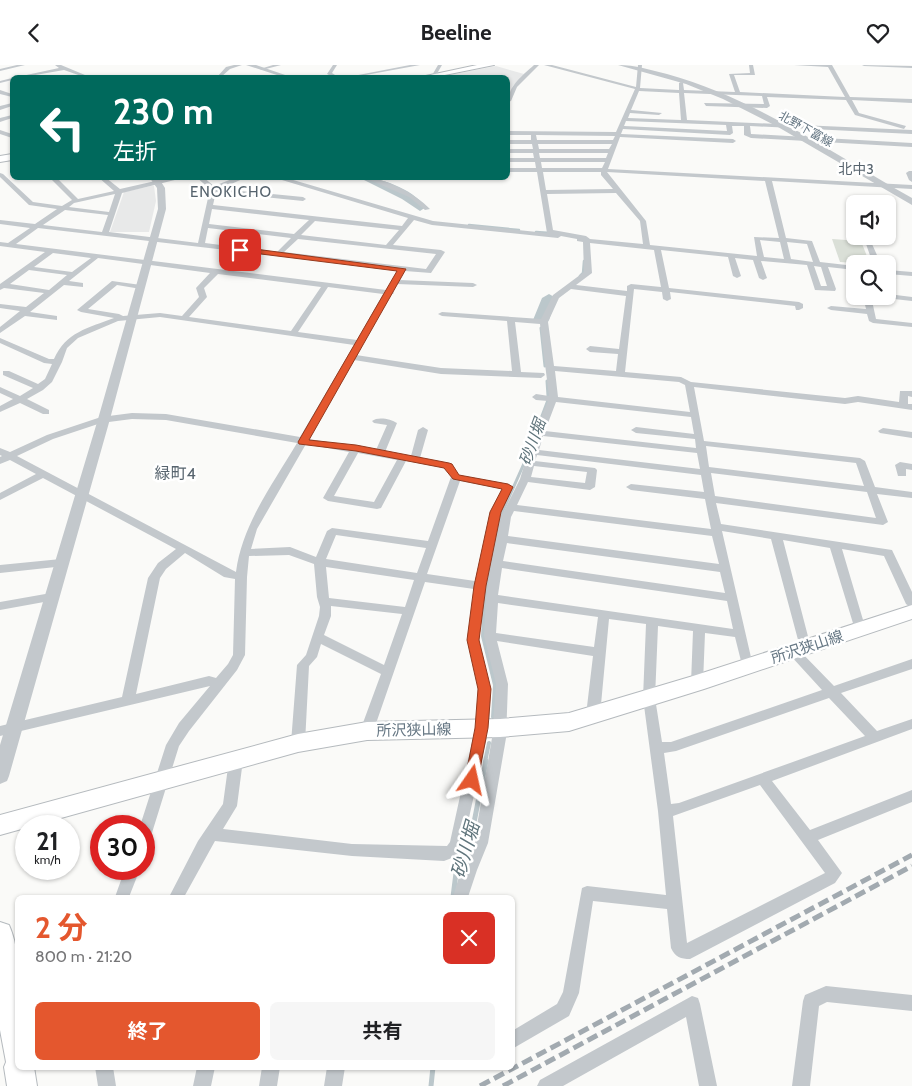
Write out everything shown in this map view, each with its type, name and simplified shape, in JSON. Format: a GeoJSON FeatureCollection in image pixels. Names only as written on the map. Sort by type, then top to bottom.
{"type":"FeatureCollection","features":[{"type":"Feature","properties":{"kind":"main road"},"geometry":{"type":"LineString","coordinates":[[439,75],[490,65]]}},
{"type":"Feature","properties":{"kind":"main road","name":"所沢狭山線"},"geometry":{"type":"LineString","coordinates":[[0,825],[298,743],[367,731],[551,725],[593,715],[697,683],[912,612]]}},
{"type":"Feature","properties":{"kind":"main road"},"geometry":{"type":"LineString","coordinates":[[0,934],[10,1028],[15,1045]]}},
{"type":"Feature","properties":{"kind":"main road"},"geometry":{"type":"LineString","coordinates":[[19,1070],[22,1086]]}},
{"type":"Feature","properties":{"kind":"street"},"geometry":{"type":"LineString","coordinates":[[0,70],[23,65]]}},
{"type":"Feature","properties":{"kind":"street"},"geometry":{"type":"LineString","coordinates":[[57,65],[84,75]]}},
{"type":"Feature","properties":{"kind":"street"},"geometry":{"type":"LineString","coordinates":[[33,75],[76,65]]}},
{"type":"Feature","properties":{"kind":"street"},"geometry":{"type":"LineString","coordinates":[[223,75],[228,68],[240,65]]}},
{"type":"Feature","properties":{"kind":"street"},"geometry":{"type":"LineString","coordinates":[[249,65],[282,75]]}},
{"type":"Feature","properties":{"kind":"street"},"geometry":{"type":"LineString","coordinates":[[262,69],[279,65]]}},
{"type":"Feature","properties":{"kind":"street"},"geometry":{"type":"LineString","coordinates":[[332,75],[329,73],[335,65]]}},
{"type":"Feature","properties":{"kind":"street"},"geometry":{"type":"LineString","coordinates":[[384,65],[401,74]]}},
{"type":"Feature","properties":{"kind":"street"},"geometry":{"type":"LineString","coordinates":[[362,75],[418,65]]}},
{"type":"Feature","properties":{"kind":"street"},"geometry":{"type":"LineString","coordinates":[[431,75],[440,65]]}},
{"type":"Feature","properties":{"kind":"street"},"geometry":{"type":"LineString","coordinates":[[510,97],[515,86],[537,65]]}},
{"type":"Feature","properties":{"kind":"street"},"geometry":{"type":"LineString","coordinates":[[546,65],[638,88],[657,90],[912,101]]}},
{"type":"Feature","properties":{"kind":"street","name":"北野下富線"},"geometry":{"type":"LineString","coordinates":[[621,65],[640,67],[713,93],[778,126],[912,202]]}},
{"type":"Feature","properties":{"kind":"street"},"geometry":{"type":"LineString","coordinates":[[738,65],[741,74]]}},
{"type":"Feature","properties":{"kind":"street"},"geometry":{"type":"LineString","coordinates":[[738,94],[731,74],[752,74],[751,65]]}},
{"type":"Feature","properties":{"kind":"street"},"geometry":{"type":"LineString","coordinates":[[796,65],[829,66],[855,112],[912,131]]}},
{"type":"Feature","properties":{"kind":"street"},"geometry":{"type":"LineString","coordinates":[[864,65],[912,67]]}},
{"type":"Feature","properties":{"kind":"street"},"geometry":{"type":"LineString","coordinates":[[640,67],[638,88],[611,151],[604,176],[643,221],[647,247]]}},
{"type":"Feature","properties":{"kind":"street"},"geometry":{"type":"LineString","coordinates":[[669,76],[670,91]]}},
{"type":"Feature","properties":{"kind":"street"},"geometry":{"type":"LineString","coordinates":[[681,83],[680,91],[684,122]]}},
{"type":"Feature","properties":{"kind":"street"},"geometry":{"type":"LineString","coordinates":[[657,90],[658,98]]}},
{"type":"Feature","properties":{"kind":"street"},"geometry":{"type":"LineString","coordinates":[[704,93],[710,123]]}},
{"type":"Feature","properties":{"kind":"street"},"geometry":{"type":"LineString","coordinates":[[706,104],[767,106],[764,95]]}},
{"type":"Feature","properties":{"kind":"street"},"geometry":{"type":"LineString","coordinates":[[658,105],[660,121]]}},
{"type":"Feature","properties":{"kind":"street"},"geometry":{"type":"LineString","coordinates":[[628,111],[659,113]]}},
{"type":"Feature","properties":{"kind":"street"},"geometry":{"type":"LineString","coordinates":[[624,119],[912,131]]}},
{"type":"Feature","properties":{"kind":"street"},"geometry":{"type":"LineString","coordinates":[[510,133],[730,133],[729,124]]}},
{"type":"Feature","properties":{"kind":"street"},"geometry":{"type":"LineString","coordinates":[[747,125],[747,135],[751,136],[910,145]]}},
{"type":"Feature","properties":{"kind":"street"},"geometry":{"type":"LineString","coordinates":[[825,128],[831,141]]}},
{"type":"Feature","properties":{"kind":"street"},"geometry":{"type":"LineString","coordinates":[[855,129],[859,143]]}},
{"type":"Feature","properties":{"kind":"street"},"geometry":{"type":"LineString","coordinates":[[619,132],[733,141]]}},
{"type":"Feature","properties":{"kind":"street"},"geometry":{"type":"LineString","coordinates":[[901,132],[910,145]]}},
{"type":"Feature","properties":{"kind":"street"},"geometry":{"type":"LineString","coordinates":[[211,834],[352,850],[444,854],[452,851],[462,831],[502,684],[490,635],[492,598],[506,517],[525,479],[539,433],[553,400],[544,322],[556,297],[588,273],[584,241],[586,238],[550,232],[532,133]]}},
{"type":"Feature","properties":{"kind":"street"},"geometry":{"type":"LineString","coordinates":[[510,142],[615,142]]}},
{"type":"Feature","properties":{"kind":"street"},"geometry":{"type":"LineString","coordinates":[[510,151],[611,151]]}},
{"type":"Feature","properties":{"kind":"street"},"geometry":{"type":"LineString","coordinates":[[510,160],[608,160]]}},
{"type":"Feature","properties":{"kind":"street"},"geometry":{"type":"LineString","coordinates":[[510,170],[604,171],[912,187]]}},
{"type":"Feature","properties":{"kind":"street"},"geometry":{"type":"LineString","coordinates":[[912,173],[909,173],[912,180]]}},
{"type":"Feature","properties":{"kind":"street"},"geometry":{"type":"LineString","coordinates":[[0,175],[31,204],[112,214]]}},
{"type":"Feature","properties":{"kind":"street"},"geometry":{"type":"LineString","coordinates":[[768,179],[788,261]]}},
{"type":"Feature","properties":{"kind":"street"},"geometry":{"type":"LineString","coordinates":[[55,180],[77,201]]}},
{"type":"Feature","properties":{"kind":"street"},"geometry":{"type":"LineString","coordinates":[[105,180],[119,192]]}},
{"type":"Feature","properties":{"kind":"street"},"geometry":{"type":"LineString","coordinates":[[0,251],[61,209],[77,201],[119,192],[156,180],[163,201],[148,263],[129,317],[104,420],[81,493],[0,776]]}},
{"type":"Feature","properties":{"kind":"street"},"geometry":{"type":"LineString","coordinates":[[202,180],[213,189],[302,199]]}},
{"type":"Feature","properties":{"kind":"street"},"geometry":{"type":"LineString","coordinates":[[213,189],[236,180]]}},
{"type":"Feature","properties":{"kind":"street"},"geometry":{"type":"LineString","coordinates":[[284,180],[446,225],[524,231],[584,241],[846,267]]}},
{"type":"Feature","properties":{"kind":"street"},"geometry":{"type":"LineString","coordinates":[[294,183],[300,180]]}},
{"type":"Feature","properties":{"kind":"street"},"geometry":{"type":"LineString","coordinates":[[373,180],[411,196],[427,209]]}},
{"type":"Feature","properties":{"kind":"street"},"geometry":{"type":"LineString","coordinates":[[200,245],[213,189]]}},
{"type":"Feature","properties":{"kind":"street"},"geometry":{"type":"LineString","coordinates":[[297,204],[313,189]]}},
{"type":"Feature","properties":{"kind":"street"},"geometry":{"type":"LineString","coordinates":[[544,192],[617,191]]}},
{"type":"Feature","properties":{"kind":"street"},"geometry":{"type":"LineString","coordinates":[[105,234],[119,192]]}},
{"type":"Feature","properties":{"kind":"street"},"geometry":{"type":"LineString","coordinates":[[209,207],[289,212],[314,218],[403,228]]}},
{"type":"Feature","properties":{"kind":"street"},"geometry":{"type":"LineString","coordinates":[[388,247],[413,217]]}},
{"type":"Feature","properties":{"kind":"street"},"geometry":{"type":"LineString","coordinates":[[279,254],[314,218]]}},
{"type":"Feature","properties":{"kind":"street"},"geometry":{"type":"LineString","coordinates":[[0,222],[428,271],[441,252],[205,226]]}},
{"type":"Feature","properties":{"kind":"street"},"geometry":{"type":"LineString","coordinates":[[763,278],[756,238],[810,242],[817,264]]}},
{"type":"Feature","properties":{"kind":"street"},"geometry":{"type":"LineString","coordinates":[[0,244],[390,293]]}},
{"type":"Feature","properties":{"kind":"street"},"geometry":{"type":"LineString","coordinates":[[656,248],[667,299]]}},
{"type":"Feature","properties":{"kind":"street"},"geometry":{"type":"LineString","coordinates":[[2,287],[52,250]]}},
{"type":"Feature","properties":{"kind":"street"},"geometry":{"type":"LineString","coordinates":[[0,331],[97,256]]}},
{"type":"Feature","properties":{"kind":"street"},"geometry":{"type":"LineString","coordinates":[[731,256],[733,282]]}},
{"type":"Feature","properties":{"kind":"street"},"geometry":{"type":"LineString","coordinates":[[28,268],[73,274]]}},
{"type":"Feature","properties":{"kind":"street"},"geometry":{"type":"LineString","coordinates":[[151,815],[169,753],[177,737],[233,667],[241,649],[241,577],[244,553],[252,529],[390,293],[402,269]]}},
{"type":"Feature","properties":{"kind":"street"},"geometry":{"type":"LineString","coordinates":[[184,318],[203,297],[200,288],[216,271]]}},
{"type":"Feature","properties":{"kind":"street"},"geometry":{"type":"LineString","coordinates":[[896,273],[911,276]]}},
{"type":"Feature","properties":{"kind":"street"},"geometry":{"type":"LineString","coordinates":[[442,284],[444,275]]}},
{"type":"Feature","properties":{"kind":"street"},"geometry":{"type":"LineString","coordinates":[[396,282],[473,285]]}},
{"type":"Feature","properties":{"kind":"street"},"geometry":{"type":"LineString","coordinates":[[63,283],[80,285]]}},
{"type":"Feature","properties":{"kind":"street"},"geometry":{"type":"LineString","coordinates":[[129,317],[81,310],[114,283],[141,287]]}},
{"type":"Feature","properties":{"kind":"street"},"geometry":{"type":"LineString","coordinates":[[293,334],[326,285]]}},
{"type":"Feature","properties":{"kind":"street"},"geometry":{"type":"LineString","coordinates":[[620,374],[631,286],[799,304],[799,308]]}},
{"type":"Feature","properties":{"kind":"street"},"geometry":{"type":"LineString","coordinates":[[2,287],[50,292]]}},
{"type":"Feature","properties":{"kind":"street"},"geometry":{"type":"LineString","coordinates":[[570,287],[630,294]]}},
{"type":"Feature","properties":{"kind":"street"},"geometry":{"type":"LineString","coordinates":[[896,297],[912,299]]}},
{"type":"Feature","properties":{"kind":"street"},"geometry":{"type":"LineString","coordinates":[[869,305],[873,321],[912,325]]}},
{"type":"Feature","properties":{"kind":"street"},"geometry":{"type":"LineString","coordinates":[[0,307],[54,317]]}},
{"type":"Feature","properties":{"kind":"street"},"geometry":{"type":"LineString","coordinates":[[831,308],[871,312]]}},
{"type":"Feature","properties":{"kind":"street"},"geometry":{"type":"LineString","coordinates":[[442,314],[544,322]]}},
{"type":"Feature","properties":{"kind":"street"},"geometry":{"type":"LineString","coordinates":[[0,409],[40,388],[53,374],[64,347],[75,336],[106,322],[129,317],[160,315],[360,343]]}},
{"type":"Feature","properties":{"kind":"street"},"geometry":{"type":"LineString","coordinates":[[511,320],[517,373]]}},
{"type":"Feature","properties":{"kind":"street"},"geometry":{"type":"LineString","coordinates":[[0,340],[48,361],[58,362]]}},
{"type":"Feature","properties":{"kind":"street"},"geometry":{"type":"LineString","coordinates":[[590,349],[622,352]]}},
{"type":"Feature","properties":{"kind":"street"},"geometry":{"type":"LineString","coordinates":[[351,357],[441,371],[541,375]]}},
{"type":"Feature","properties":{"kind":"street"},"geometry":{"type":"LineString","coordinates":[[550,368],[681,380],[689,384],[845,401],[858,399],[908,407],[904,393],[912,394]]}},
{"type":"Feature","properties":{"kind":"street"},"geometry":{"type":"LineString","coordinates":[[6,373],[40,388]]}},
{"type":"Feature","properties":{"kind":"street"},"geometry":{"type":"LineString","coordinates":[[689,384],[717,530],[747,666]]}},
{"type":"Feature","properties":{"kind":"street"},"geometry":{"type":"LineString","coordinates":[[0,390],[46,412]]}},
{"type":"Feature","properties":{"kind":"street"},"geometry":{"type":"LineString","coordinates":[[536,397],[694,415]]}},
{"type":"Feature","properties":{"kind":"street"},"geometry":{"type":"LineString","coordinates":[[3,456],[50,437],[104,420],[132,416],[166,417],[303,442],[356,448],[415,459],[449,466],[449,470],[456,477],[508,487],[495,512],[480,586],[473,640],[485,689],[491,728],[481,843],[469,870],[462,895]]}},
{"type":"Feature","properties":{"kind":"street"},"geometry":{"type":"LineString","coordinates":[[377,421],[392,423],[380,453]]}},
{"type":"Feature","properties":{"kind":"street"},"geometry":{"type":"LineString","coordinates":[[415,459],[423,430]]}},
{"type":"Feature","properties":{"kind":"street"},"geometry":{"type":"LineString","coordinates":[[636,430],[700,443]]}},
{"type":"Feature","properties":{"kind":"street"},"geometry":{"type":"LineString","coordinates":[[883,431],[912,435]]}},
{"type":"Feature","properties":{"kind":"street"},"geometry":{"type":"LineString","coordinates":[[539,433],[700,443],[860,461],[883,522],[631,487]]}},
{"type":"Feature","properties":{"kind":"street"},"geometry":{"type":"LineString","coordinates":[[356,448],[328,498],[377,506],[403,457]]}},
{"type":"Feature","properties":{"kind":"street"},"geometry":{"type":"LineString","coordinates":[[534,452],[912,495]]}},
{"type":"Feature","properties":{"kind":"street"},"geometry":{"type":"LineString","coordinates":[[3,456],[81,493],[184,548],[228,575],[241,577]]}},
{"type":"Feature","properties":{"kind":"street"},"geometry":{"type":"LineString","coordinates":[[525,479],[590,487],[592,471],[531,463]]}},
{"type":"Feature","properties":{"kind":"street"},"geometry":{"type":"LineString","coordinates":[[902,474],[900,465],[912,467]]}},
{"type":"Feature","properties":{"kind":"street"},"geometry":{"type":"LineString","coordinates":[[0,497],[43,474]]}},
{"type":"Feature","properties":{"kind":"street"},"geometry":{"type":"LineString","coordinates":[[367,731],[456,477]]}},
{"type":"Feature","properties":{"kind":"street"},"geometry":{"type":"LineString","coordinates":[[504,495],[514,502],[717,530],[776,536],[890,554],[912,604]]}},
{"type":"Feature","properties":{"kind":"street"},"geometry":{"type":"LineString","coordinates":[[298,743],[303,665],[311,657],[325,616],[326,607],[319,563],[332,531],[432,545]]}},
{"type":"Feature","properties":{"kind":"street"},"geometry":{"type":"LineString","coordinates":[[776,536],[799,650],[831,691],[875,738]]}},
{"type":"Feature","properties":{"kind":"street"},"geometry":{"type":"LineString","coordinates":[[502,539],[726,569]]}},
{"type":"Feature","properties":{"kind":"street"},"geometry":{"type":"LineString","coordinates":[[835,545],[860,630]]}},
{"type":"Feature","properties":{"kind":"street"},"geometry":{"type":"LineString","coordinates":[[128,700],[154,578],[162,567],[184,548]]}},
{"type":"Feature","properties":{"kind":"street"},"geometry":{"type":"LineString","coordinates":[[244,553],[290,551],[319,563],[480,586]]}},
{"type":"Feature","properties":{"kind":"street"},"geometry":{"type":"LineString","coordinates":[[0,569],[61,563]]}},
{"type":"Feature","properties":{"kind":"street"},"geometry":{"type":"LineString","coordinates":[[497,564],[733,598]]}},
{"type":"Feature","properties":{"kind":"street"},"geometry":{"type":"LineString","coordinates":[[0,605],[52,597]]}},
{"type":"Feature","properties":{"kind":"street"},"geometry":{"type":"LineString","coordinates":[[492,598],[740,634]]}},
{"type":"Feature","properties":{"kind":"street"},"geometry":{"type":"LineString","coordinates":[[324,601],[408,611]]}},
{"type":"Feature","properties":{"kind":"street"},"geometry":{"type":"LineString","coordinates":[[593,715],[604,614]]}},
{"type":"Feature","properties":{"kind":"street"},"geometry":{"type":"LineString","coordinates":[[652,620],[649,698],[665,811],[680,948],[684,951],[690,951],[832,876],[834,873],[762,779]]}},
{"type":"Feature","properties":{"kind":"street"},"geometry":{"type":"LineString","coordinates":[[697,683],[699,627]]}},
{"type":"Feature","properties":{"kind":"street"},"geometry":{"type":"LineString","coordinates":[[490,635],[599,652]]}},
{"type":"Feature","properties":{"kind":"street"},"geometry":{"type":"LineString","coordinates":[[318,637],[387,672]]}},
{"type":"Feature","properties":{"kind":"street"},"geometry":{"type":"LineString","coordinates":[[657,748],[671,747],[912,663]]}},
{"type":"Feature","properties":{"kind":"street"},"geometry":{"type":"LineString","coordinates":[[0,731],[209,681],[219,684]]}},
{"type":"Feature","properties":{"kind":"street"},"geometry":{"type":"LineString","coordinates":[[665,811],[679,809],[912,724]]}},
{"type":"Feature","properties":{"kind":"street"},"geometry":{"type":"LineString","coordinates":[[177,895],[211,834],[230,806],[236,760]]}},
{"type":"Feature","properties":{"kind":"street"},"geometry":{"type":"LineString","coordinates":[[808,838],[912,796]]}},
{"type":"Feature","properties":{"kind":"street"},"geometry":{"type":"LineString","coordinates":[[123,895],[128,880]]}},
{"type":"Feature","properties":{"kind":"street"},"geometry":{"type":"LineString","coordinates":[[515,1039],[563,1010],[570,993],[587,893],[674,903]]}},
{"type":"Feature","properties":{"kind":"street"},"geometry":{"type":"LineString","coordinates":[[801,1086],[811,1001],[826,994],[912,1003]]}},
{"type":"Feature","properties":{"kind":"street"},"geometry":{"type":"LineString","coordinates":[[546,1086],[692,1004],[708,1086]]}},
{"type":"Feature","properties":{"kind":"street"},"geometry":{"type":"LineString","coordinates":[[105,1070],[108,1086]]}},
{"type":"Feature","properties":{"kind":"street"},"geometry":{"type":"LineString","coordinates":[[202,1086],[205,1070]]}},
{"type":"Feature","properties":{"kind":"street"},"geometry":{"type":"LineString","coordinates":[[268,1086],[271,1070]]}},
{"type":"Feature","properties":{"kind":"street"},"geometry":{"type":"LineString","coordinates":[[333,1086],[336,1070]]}},
{"type":"Feature","properties":{"kind":"shaded area"},"geometry":{"type":"Polygon","coordinates":[[[496,66],[524,74],[513,86],[510,93],[510,75],[449,75],[496,66]]]}},
{"type":"Feature","properties":{"kind":"shaded area"},"geometry":{"type":"Polygon","coordinates":[[[154,186],[156,201],[149,232],[110,232],[124,192],[154,186]]]}},
{"type":"Feature","properties":{"kind":"shaded area"},"geometry":{"type":"Polygon","coordinates":[[[832,239],[846,240],[846,245],[863,245],[866,255],[846,255],[846,262],[840,262],[832,239]]]}},
{"type":"Feature","properties":{"kind":"waterway","name":"砂川堀"},"geometry":{"type":"LineString","coordinates":[[370,180],[406,196],[420,207]]}},
{"type":"Feature","properties":{"kind":"waterway","name":"砂川堀"},"geometry":{"type":"LineString","coordinates":[[469,225],[519,230]]}},
{"type":"Feature","properties":{"kind":"waterway","name":"砂川堀"},"geometry":{"type":"LineString","coordinates":[[536,232],[551,233]]}},
{"type":"Feature","properties":{"kind":"waterway","name":"砂川堀"},"geometry":{"type":"LineString","coordinates":[[580,276],[583,273],[584,261]]}},
{"type":"Feature","properties":{"kind":"waterway","name":"砂川堀"},"geometry":{"type":"LineString","coordinates":[[541,320],[549,298]]}},
{"type":"Feature","properties":{"kind":"waterway","name":"砂川堀"},"geometry":{"type":"LineString","coordinates":[[541,328],[545,366]]}},
{"type":"Feature","properties":{"kind":"waterway","name":"砂川堀"},"geometry":{"type":"LineString","coordinates":[[547,381],[548,396]]}},
{"type":"Feature","properties":{"kind":"waterway","name":"砂川堀"},"geometry":{"type":"LineString","coordinates":[[531,445],[548,400]]}},
{"type":"Feature","properties":{"kind":"waterway","name":"砂川堀"},"geometry":{"type":"LineString","coordinates":[[502,513],[526,459]]}},
{"type":"Feature","properties":{"kind":"waterway","name":"砂川堀"},"geometry":{"type":"LineString","coordinates":[[493,717],[495,685],[483,636],[485,602],[502,512]]}},
{"type":"Feature","properties":{"kind":"waterway","name":"砂川堀"},"geometry":{"type":"LineString","coordinates":[[485,762],[489,743]]}},
{"type":"Feature","properties":{"kind":"waterway","name":"砂川堀"},"geometry":{"type":"LineString","coordinates":[[453,895],[456,873],[471,838],[486,761]]}},
{"type":"Feature","properties":{"kind":"waterway","name":"砂川堀"},"geometry":{"type":"LineString","coordinates":[[431,1086],[433,1070]]}},
{"type":"Feature","properties":{"kind":"railway"},"geometry":{"type":"LineString","coordinates":[[515,1067],[912,855]]}},
{"type":"Feature","properties":{"kind":"railway"},"geometry":{"type":"LineString","coordinates":[[503,1086],[912,866]]}},
{"type":"Feature","properties":{"kind":"railway"},"geometry":{"type":"LineString","coordinates":[[480,1086],[510,1070]]}},
{"type":"Feature","properties":{"kind":"district","name":"北中3"},"geometry":{"type":"Point","coordinates":[856,169]}},
{"type":"Feature","properties":{"kind":"district","name":"ENOKICHO"},"geometry":{"type":"Point","coordinates":[231,192]}},
{"type":"Feature","properties":{"kind":"district","name":"緑町4"},"geometry":{"type":"Point","coordinates":[175,473]}},
{"type":"Feature","properties":{"kind":"route"},"geometry":{"type":"LineString","coordinates":[[240,250],[402,269],[303,442],[356,448],[449,466],[449,470],[456,477],[508,487],[495,512],[480,586],[473,640],[485,689],[482,728],[472,780]]}}]}
